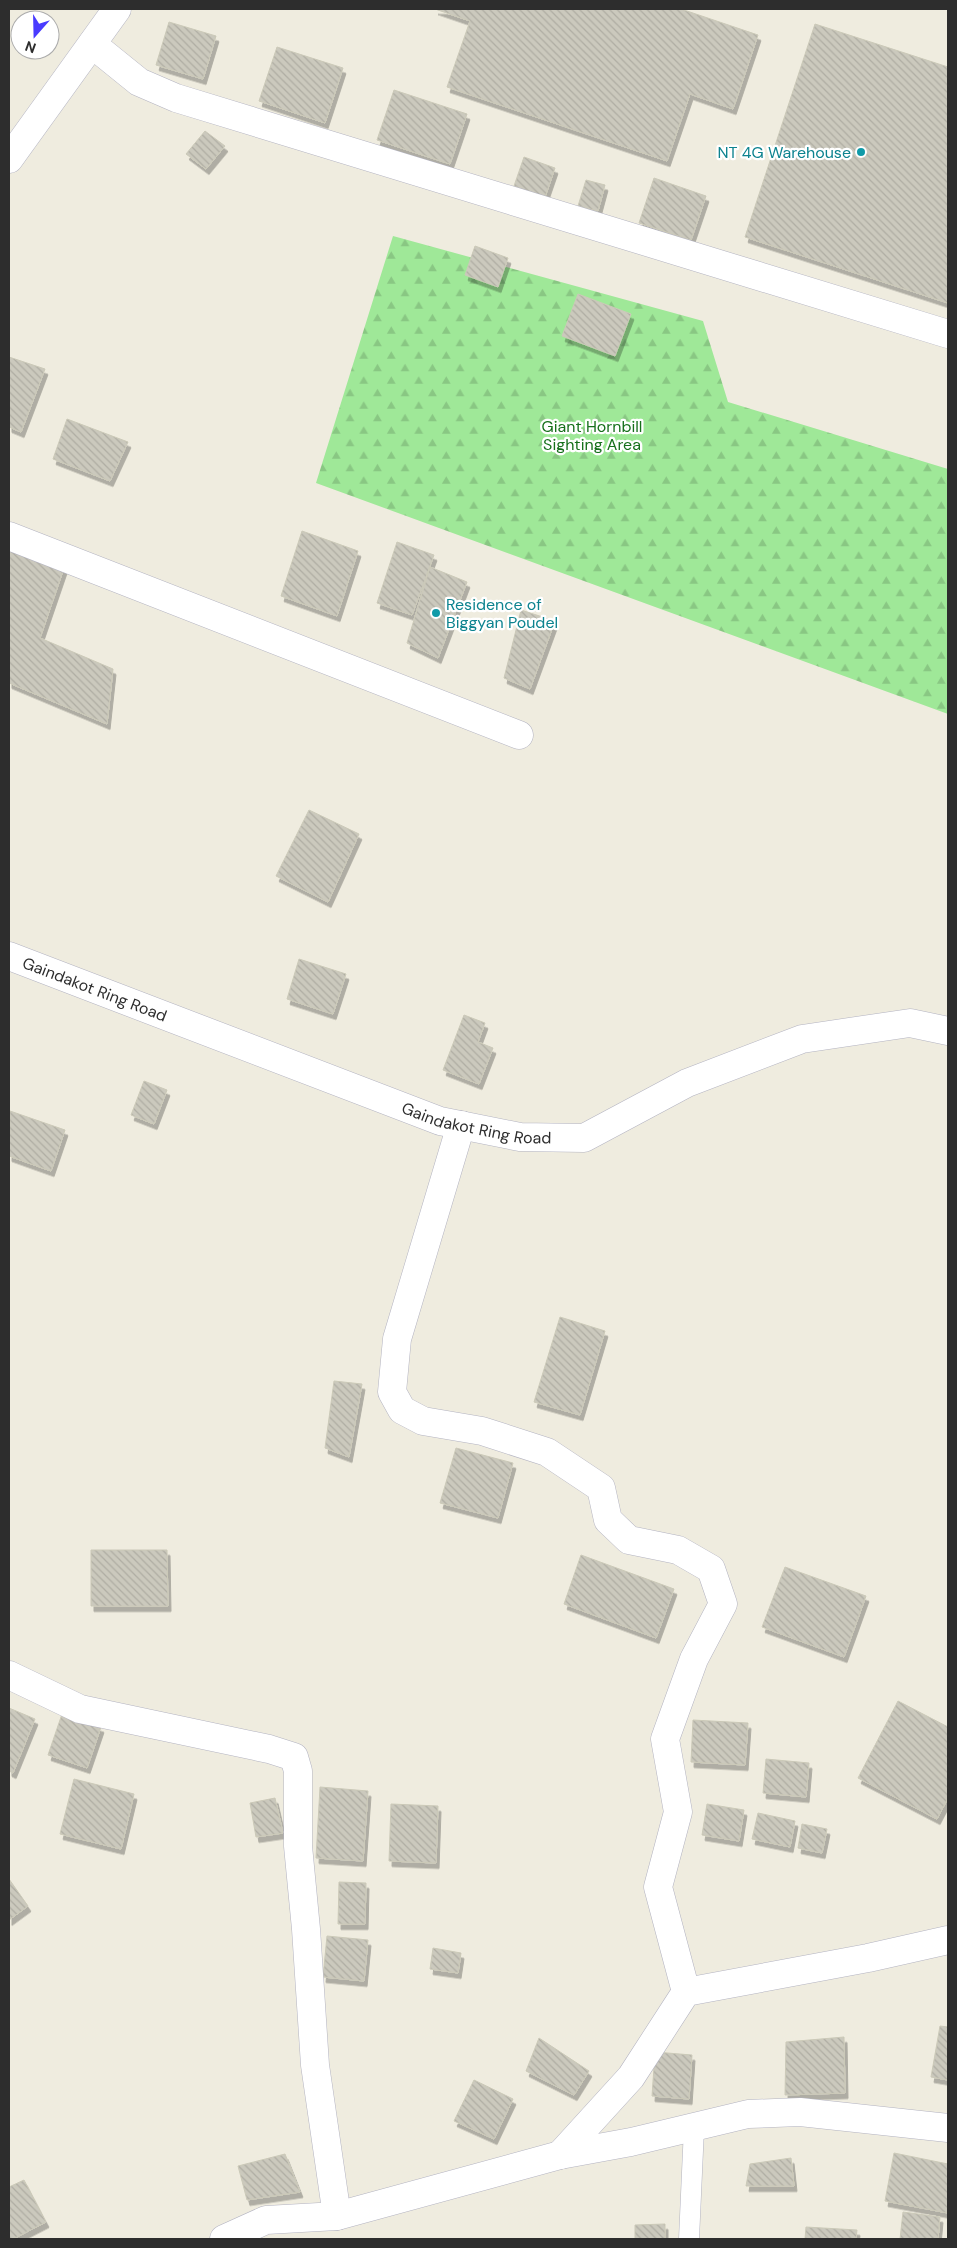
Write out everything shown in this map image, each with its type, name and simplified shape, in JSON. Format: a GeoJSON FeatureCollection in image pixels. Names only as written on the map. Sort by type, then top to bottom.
{"type":"FeatureCollection","features":[{"type":"Feature","properties":{"kind":"street"},"geometry":{"type":"LineString","coordinates":[[9,160],[117,9]]}},
{"type":"Feature","properties":{"kind":"street"},"geometry":{"type":"LineString","coordinates":[[92,44],[139,82],[176,98],[948,334]]}},
{"type":"Feature","properties":{"kind":"street"},"geometry":{"type":"LineString","coordinates":[[9,536],[519,735]]}},
{"type":"Feature","properties":{"kind":"street","name":"Gaindakot Ring Road"},"geometry":{"type":"LineString","coordinates":[[9,956],[440,1121],[520,1137],[584,1138],[687,1083],[802,1039],[910,1023],[948,1032]]}},
{"type":"Feature","properties":{"kind":"street"},"geometry":{"type":"LineString","coordinates":[[461,1125],[396,1338],[392,1392],[402,1410],[424,1421],[482,1431],[547,1452],[601,1488],[608,1520],[629,1540],[678,1550],[711,1570],[723,1604],[694,1659],[665,1740],[678,1812],[658,1887],[686,1992]]}},
{"type":"Feature","properties":{"kind":"street"},"geometry":{"type":"LineString","coordinates":[[9,1675],[80,1708],[269,1749],[294,1757],[298,1771],[298,1846],[306,1929],[315,2065],[337,2216]]}},
{"type":"Feature","properties":{"kind":"street"},"geometry":{"type":"LineString","coordinates":[[560,2155],[631,2077],[686,1992],[868,1958],[948,1940]]}},
{"type":"Feature","properties":{"kind":"street"},"geometry":{"type":"LineString","coordinates":[[224,2239],[266,2220],[337,2216],[560,2155],[694,2128],[748,2114],[800,2112],[948,2128]]}},
{"type":"Feature","properties":{"kind":"lane"},"geometry":{"type":"LineString","coordinates":[[689,2239],[694,2128]]}},
{"type":"Feature","properties":{"kind":"green space","name":"Giant Hornbill Sighting Area"},"geometry":{"type":"Polygon","coordinates":[[[393,236],[703,321],[728,402],[948,469],[948,714],[316,483],[393,236]]]}},
{"type":"Feature","properties":{"kind":"building"},"geometry":{"type":"Polygon","coordinates":[[[435,9],[681,9],[758,35],[733,109],[690,94],[667,161],[447,87],[470,21],[435,9]]]}},
{"type":"Feature","properties":{"kind":"building"},"geometry":{"type":"Polygon","coordinates":[[[169,22],[216,36],[203,79],[156,65],[169,22]]]}},
{"type":"Feature","properties":{"kind":"building","name":"NT 4G Warehouse"},"geometry":{"type":"Polygon","coordinates":[[[815,24],[948,67],[948,303],[745,237],[815,24]]]}},
{"type":"Feature","properties":{"kind":"building"},"geometry":{"type":"Polygon","coordinates":[[[277,47],[343,68],[325,123],[259,101],[277,47]]]}},
{"type":"Feature","properties":{"kind":"building"},"geometry":{"type":"Polygon","coordinates":[[[394,90],[467,114],[450,164],[377,140],[394,90]]]}},
{"type":"Feature","properties":{"kind":"building"},"geometry":{"type":"Polygon","coordinates":[[[205,131],[225,146],[206,169],[186,154],[205,131]]]}},
{"type":"Feature","properties":{"kind":"building"},"geometry":{"type":"Polygon","coordinates":[[[524,157],[555,168],[545,197],[514,186],[524,157]]]}},
{"type":"Feature","properties":{"kind":"building"},"geometry":{"type":"Polygon","coordinates":[[[654,178],[706,196],[691,240],[639,223],[654,178]]]}},
{"type":"Feature","properties":{"kind":"building"},"geometry":{"type":"Polygon","coordinates":[[[586,180],[605,185],[598,211],[578,206],[586,180]]]}},
{"type":"Feature","properties":{"kind":"building"},"geometry":{"type":"Polygon","coordinates":[[[475,246],[508,258],[498,287],[465,275],[475,246]]]}},
{"type":"Feature","properties":{"kind":"building"},"geometry":{"type":"Polygon","coordinates":[[[578,294],[631,314],[615,356],[562,336],[578,294]]]}},
{"type":"Feature","properties":{"kind":"building"},"geometry":{"type":"Polygon","coordinates":[[[9,357],[45,369],[21,432],[9,427],[9,357]]]}},
{"type":"Feature","properties":{"kind":"building"},"geometry":{"type":"Polygon","coordinates":[[[67,419],[128,442],[110,481],[53,459],[67,419]]]}},
{"type":"Feature","properties":{"kind":"building"},"geometry":{"type":"Polygon","coordinates":[[[302,531],[358,551],[337,616],[281,596],[302,531]]]}},
{"type":"Feature","properties":{"kind":"building"},"geometry":{"type":"Polygon","coordinates":[[[397,542],[434,555],[412,615],[377,603],[397,542]]]}},
{"type":"Feature","properties":{"kind":"building"},"geometry":{"type":"Polygon","coordinates":[[[9,546],[64,568],[40,638],[113,669],[107,724],[9,683],[9,546]]]}},
{"type":"Feature","properties":{"kind":"building","name":"Residence of Biggyan Poudel"},"geometry":{"type":"Polygon","coordinates":[[[430,567],[467,582],[438,658],[407,643],[430,567]]]}},
{"type":"Feature","properties":{"kind":"building"},"geometry":{"type":"Polygon","coordinates":[[[521,610],[555,621],[530,689],[504,678],[521,610]]]}},
{"type":"Feature","properties":{"kind":"building"},"geometry":{"type":"Polygon","coordinates":[[[309,810],[359,834],[328,902],[276,876],[309,810]]]}},
{"type":"Feature","properties":{"kind":"building"},"geometry":{"type":"Polygon","coordinates":[[[299,959],[346,974],[333,1014],[287,999],[299,959]]]}},
{"type":"Feature","properties":{"kind":"building"},"geometry":{"type":"Polygon","coordinates":[[[464,1015],[485,1023],[478,1042],[493,1048],[479,1084],[443,1070],[464,1015]]]}},
{"type":"Feature","properties":{"kind":"building"},"geometry":{"type":"Polygon","coordinates":[[[144,1081],[167,1090],[154,1124],[131,1115],[144,1081]]]}},
{"type":"Feature","properties":{"kind":"building"},"geometry":{"type":"Polygon","coordinates":[[[10,1111],[65,1130],[51,1171],[9,1156],[10,1111]]]}},
{"type":"Feature","properties":{"kind":"building"},"geometry":{"type":"Polygon","coordinates":[[[560,1317],[605,1331],[580,1415],[534,1402],[560,1317]]]}},
{"type":"Feature","properties":{"kind":"building"},"geometry":{"type":"Polygon","coordinates":[[[334,1381],[362,1384],[349,1457],[325,1448],[334,1381]]]}},
{"type":"Feature","properties":{"kind":"building"},"geometry":{"type":"Polygon","coordinates":[[[456,1448],[513,1463],[498,1518],[440,1503],[456,1448]]]}},
{"type":"Feature","properties":{"kind":"building"},"geometry":{"type":"Polygon","coordinates":[[[91,1550],[167,1550],[168,1606],[91,1606],[91,1550]]]}},
{"type":"Feature","properties":{"kind":"building"},"geometry":{"type":"Polygon","coordinates":[[[581,1555],[674,1589],[656,1638],[564,1604],[581,1555]]]}},
{"type":"Feature","properties":{"kind":"building"},"geometry":{"type":"Polygon","coordinates":[[[785,1567],[866,1596],[844,1657],[762,1627],[785,1567]]]}},
{"type":"Feature","properties":{"kind":"building"},"geometry":{"type":"Polygon","coordinates":[[[898,1701],[948,1727],[948,1798],[937,1819],[858,1778],[898,1701]]]}},
{"type":"Feature","properties":{"kind":"building"},"geometry":{"type":"Polygon","coordinates":[[[9,1708],[35,1719],[13,1773],[9,1771],[9,1708]]]}},
{"type":"Feature","properties":{"kind":"building"},"geometry":{"type":"Polygon","coordinates":[[[62,1714],[101,1727],[87,1768],[48,1755],[62,1714]]]}},
{"type":"Feature","properties":{"kind":"building"},"geometry":{"type":"Polygon","coordinates":[[[693,1720],[748,1723],[745,1765],[691,1762],[693,1720]]]}},
{"type":"Feature","properties":{"kind":"building"},"geometry":{"type":"Polygon","coordinates":[[[766,1759],[809,1763],[806,1797],[763,1793],[766,1759]]]}},
{"type":"Feature","properties":{"kind":"building"},"geometry":{"type":"Polygon","coordinates":[[[74,1779],[134,1794],[121,1849],[60,1834],[74,1779]]]}},
{"type":"Feature","properties":{"kind":"building"},"geometry":{"type":"Polygon","coordinates":[[[320,1787],[368,1791],[363,1861],[316,1858],[320,1787]]]}},
{"type":"Feature","properties":{"kind":"building"},"geometry":{"type":"Polygon","coordinates":[[[275,1798],[283,1833],[256,1837],[250,1803],[275,1798]]]}},
{"type":"Feature","properties":{"kind":"building"},"geometry":{"type":"Polygon","coordinates":[[[391,1804],[438,1806],[436,1863],[389,1861],[391,1804]]]}},
{"type":"Feature","properties":{"kind":"building"},"geometry":{"type":"Polygon","coordinates":[[[707,1804],[744,1810],[739,1841],[702,1835],[707,1804]]]}},
{"type":"Feature","properties":{"kind":"building"},"geometry":{"type":"Polygon","coordinates":[[[758,1813],[795,1821],[790,1847],[752,1839],[758,1813]]]}},
{"type":"Feature","properties":{"kind":"building"},"geometry":{"type":"Polygon","coordinates":[[[802,1824],[827,1829],[822,1853],[798,1848],[802,1824]]]}},
{"type":"Feature","properties":{"kind":"building"},"geometry":{"type":"Polygon","coordinates":[[[9,1879],[28,1906],[9,1920],[9,1879]]]}},
{"type":"Feature","properties":{"kind":"building"},"geometry":{"type":"Polygon","coordinates":[[[339,1882],[366,1883],[365,1924],[338,1924],[339,1882]]]}},
{"type":"Feature","properties":{"kind":"building"},"geometry":{"type":"Polygon","coordinates":[[[327,1936],[368,1940],[364,1981],[323,1977],[327,1936]]]}},
{"type":"Feature","properties":{"kind":"building"},"geometry":{"type":"Polygon","coordinates":[[[433,1948],[461,1953],[458,1973],[430,1969],[433,1948]]]}},
{"type":"Feature","properties":{"kind":"building"},"geometry":{"type":"Polygon","coordinates":[[[940,2026],[948,2027],[948,2080],[931,2077],[940,2026]]]}},
{"type":"Feature","properties":{"kind":"building"},"geometry":{"type":"Polygon","coordinates":[[[844,2037],[845,2093],[785,2095],[786,2042],[844,2037]]]}},
{"type":"Feature","properties":{"kind":"building"},"geometry":{"type":"Polygon","coordinates":[[[539,2038],[589,2071],[574,2095],[526,2071],[539,2038]]]}},
{"type":"Feature","properties":{"kind":"building"},"geometry":{"type":"Polygon","coordinates":[[[655,2052],[692,2055],[689,2099],[652,2096],[655,2052]]]}},
{"type":"Feature","properties":{"kind":"building"},"geometry":{"type":"Polygon","coordinates":[[[474,2080],[513,2099],[494,2139],[454,2121],[474,2080]]]}},
{"type":"Feature","properties":{"kind":"building"},"geometry":{"type":"Polygon","coordinates":[[[894,2153],[948,2164],[948,2213],[885,2201],[894,2153]]]}},
{"type":"Feature","properties":{"kind":"building"},"geometry":{"type":"Polygon","coordinates":[[[285,2154],[300,2192],[247,2200],[238,2166],[285,2154]]]}},
{"type":"Feature","properties":{"kind":"building"},"geometry":{"type":"Polygon","coordinates":[[[791,2158],[794,2186],[746,2186],[750,2164],[791,2158]]]}},
{"type":"Feature","properties":{"kind":"building"},"geometry":{"type":"Polygon","coordinates":[[[24,2180],[46,2222],[13,2239],[9,2239],[9,2187],[24,2180]]]}},
{"type":"Feature","properties":{"kind":"building"},"geometry":{"type":"Polygon","coordinates":[[[903,2212],[940,2217],[938,2239],[900,2239],[903,2212]]]}},
{"type":"Feature","properties":{"kind":"building"},"geometry":{"type":"Polygon","coordinates":[[[665,2224],[665,2239],[635,2239],[635,2225],[665,2224]]]}},
{"type":"Feature","properties":{"kind":"building"},"geometry":{"type":"Polygon","coordinates":[[[806,2227],[857,2230],[856,2239],[805,2239],[806,2227]]]}},
{"type":"Feature","properties":{"kind":"place","name":"NT 4G Warehouse"},"geometry":{"type":"Point","coordinates":[861,152]}},
{"type":"Feature","properties":{"kind":"place","name":"Residence of Biggyan Poudel"},"geometry":{"type":"Point","coordinates":[436,613]}}]}
